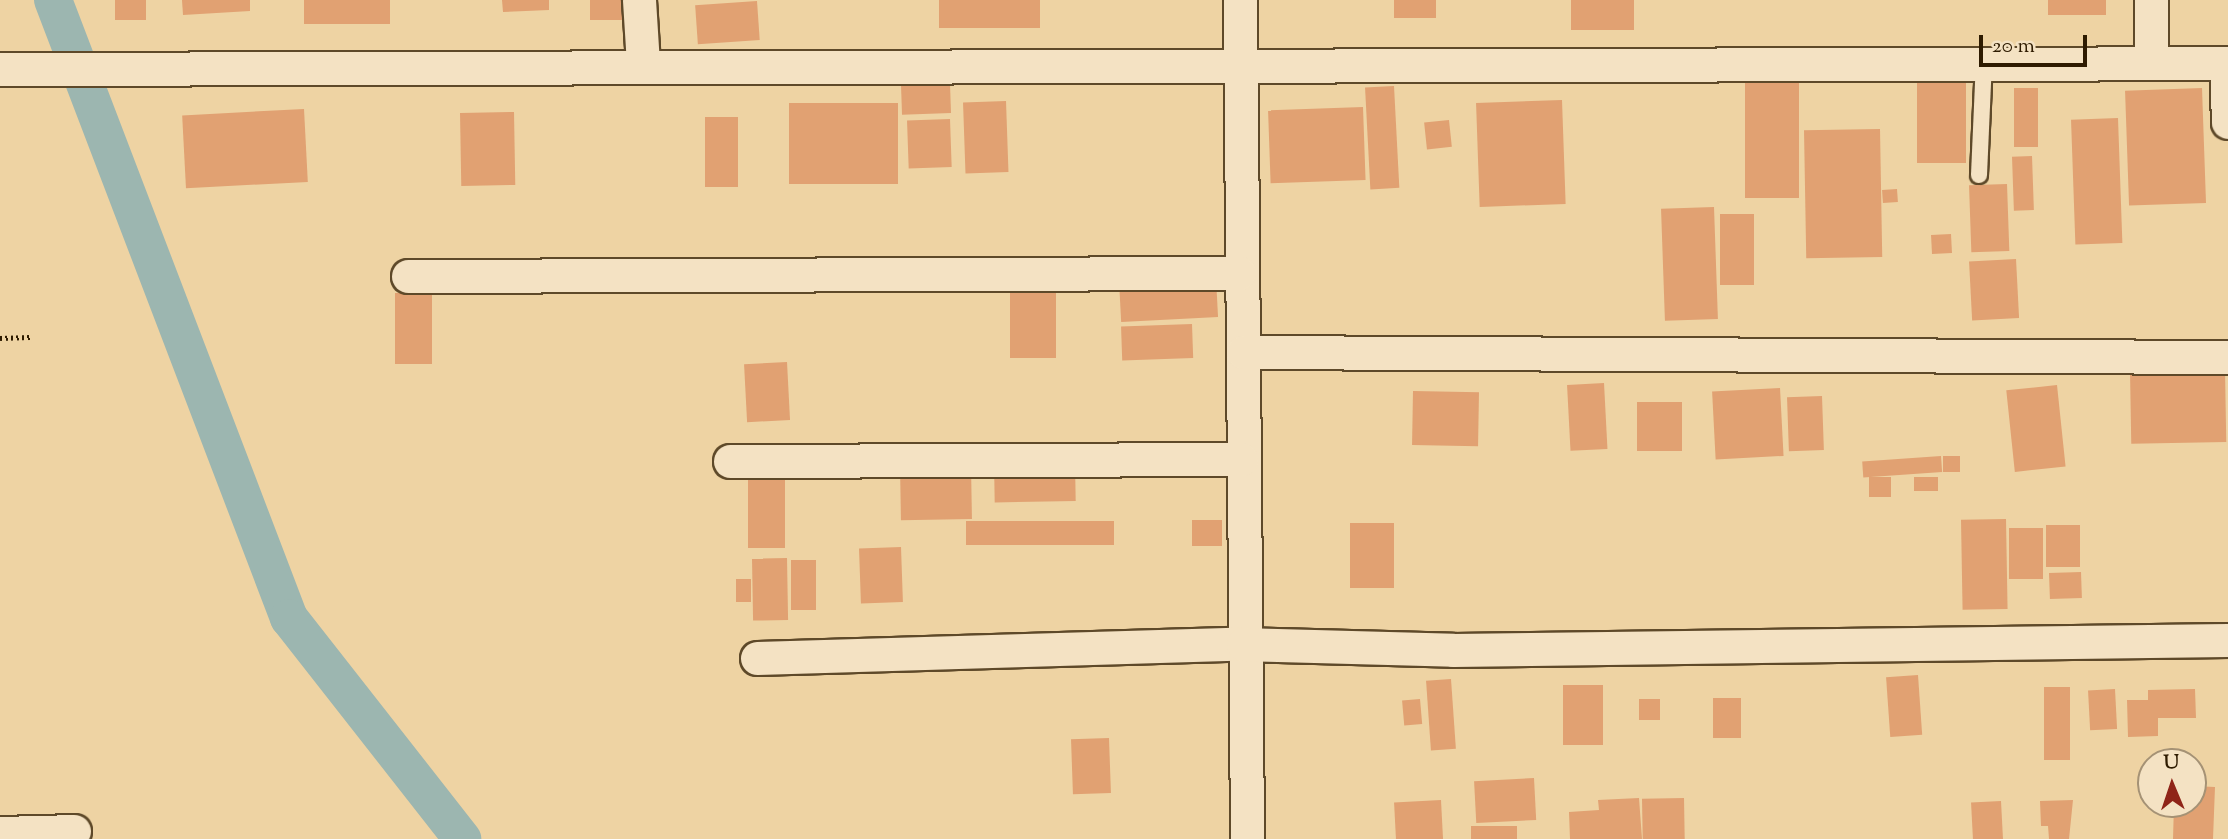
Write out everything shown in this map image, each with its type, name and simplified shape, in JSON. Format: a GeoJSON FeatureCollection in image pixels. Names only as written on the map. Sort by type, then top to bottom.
{"type":"FeatureCollection","features":[{"type":"Feature","properties":{"kind":"street"},"geometry":{"type":"LineString","coordinates":[[639,0],[643,63]]}},
{"type":"Feature","properties":{"kind":"street"},"geometry":{"type":"LineString","coordinates":[[1240,0],[1239,274],[1247,839]]}},
{"type":"Feature","properties":{"kind":"street"},"geometry":{"type":"LineString","coordinates":[[2151,0],[2151,62]]}},
{"type":"Feature","properties":{"kind":"street"},"geometry":{"type":"LineString","coordinates":[[15,69],[643,63],[2227,63],[2228,122]]}},
{"type":"Feature","properties":{"kind":"street"},"geometry":{"type":"LineString","coordinates":[[408,276],[1239,274]]}},
{"type":"Feature","properties":{"kind":"street"},"geometry":{"type":"LineString","coordinates":[[1242,352],[2228,357]]}},
{"type":"Feature","properties":{"kind":"street"},"geometry":{"type":"LineString","coordinates":[[730,461],[1241,458]]}},
{"type":"Feature","properties":{"kind":"street"},"geometry":{"type":"LineString","coordinates":[[757,658],[1243,644],[1453,650],[2228,640]]}},
{"type":"Feature","properties":{"kind":"street"},"geometry":{"type":"LineString","coordinates":[[0,833],[74,831]]}},
{"type":"Feature","properties":{"kind":"lane"},"geometry":{"type":"LineString","coordinates":[[1979,175],[1984,62]]}},
{"type":"Feature","properties":{"kind":"path"},"geometry":{"type":"LineString","coordinates":[[0,338],[30,337]]}},
{"type":"Feature","properties":{"kind":"building"},"geometry":{"type":"Polygon","coordinates":[[[115,0],[146,0],[146,20],[115,20],[115,0]]]}},
{"type":"Feature","properties":{"kind":"building"},"geometry":{"type":"Polygon","coordinates":[[[182,0],[250,0],[250,11],[183,15],[182,0]]]}},
{"type":"Feature","properties":{"kind":"building"},"geometry":{"type":"Polygon","coordinates":[[[304,0],[390,0],[390,24],[304,24],[304,0]]]}},
{"type":"Feature","properties":{"kind":"building"},"geometry":{"type":"Polygon","coordinates":[[[502,0],[549,0],[549,10],[503,12],[502,0]]]}},
{"type":"Feature","properties":{"kind":"building"},"geometry":{"type":"Polygon","coordinates":[[[590,0],[635,0],[635,20],[590,20],[590,0]]]}},
{"type":"Feature","properties":{"kind":"building"},"geometry":{"type":"Polygon","coordinates":[[[939,0],[1040,0],[1040,28],[939,28],[939,0]]]}},
{"type":"Feature","properties":{"kind":"building"},"geometry":{"type":"Polygon","coordinates":[[[1394,0],[1436,0],[1436,18],[1394,18],[1394,0]]]}},
{"type":"Feature","properties":{"kind":"building"},"geometry":{"type":"Polygon","coordinates":[[[1571,0],[1634,0],[1634,30],[1571,30],[1571,0]]]}},
{"type":"Feature","properties":{"kind":"building"},"geometry":{"type":"Polygon","coordinates":[[[2048,0],[2106,0],[2106,15],[2048,15],[2048,0]]]}},
{"type":"Feature","properties":{"kind":"building"},"geometry":{"type":"Polygon","coordinates":[[[757,1],[760,40],[698,44],[695,5],[757,1]]]}},
{"type":"Feature","properties":{"kind":"building"},"geometry":{"type":"Polygon","coordinates":[[[1745,77],[1799,77],[1799,198],[1745,198],[1745,77]]]}},
{"type":"Feature","properties":{"kind":"building"},"geometry":{"type":"Polygon","coordinates":[[[1917,80],[1966,80],[1966,163],[1917,163],[1917,80]]]}},
{"type":"Feature","properties":{"kind":"building"},"geometry":{"type":"Polygon","coordinates":[[[950,84],[951,113],[902,115],[901,86],[950,84]]]}},
{"type":"Feature","properties":{"kind":"building"},"geometry":{"type":"Polygon","coordinates":[[[1394,86],[1399,188],[1370,189],[1365,88],[1394,86]]]}},
{"type":"Feature","properties":{"kind":"building"},"geometry":{"type":"Polygon","coordinates":[[[2014,88],[2038,88],[2038,147],[2014,147],[2014,88]]]}},
{"type":"Feature","properties":{"kind":"building"},"geometry":{"type":"Polygon","coordinates":[[[2202,88],[2206,203],[2129,206],[2125,91],[2202,88]]]}},
{"type":"Feature","properties":{"kind":"building"},"geometry":{"type":"Polygon","coordinates":[[[1562,100],[1566,204],[1480,207],[1476,103],[1562,100]]]}},
{"type":"Feature","properties":{"kind":"building"},"geometry":{"type":"Polygon","coordinates":[[[1006,101],[1008,172],[966,173],[963,103],[1006,101]]]}},
{"type":"Feature","properties":{"kind":"building"},"geometry":{"type":"Polygon","coordinates":[[[789,103],[898,103],[898,184],[789,184],[789,103]]]}},
{"type":"Feature","properties":{"kind":"building"},"geometry":{"type":"Polygon","coordinates":[[[1363,107],[1366,180],[1271,183],[1268,110],[1363,107]]]}},
{"type":"Feature","properties":{"kind":"building"},"geometry":{"type":"Polygon","coordinates":[[[304,109],[308,182],[186,188],[182,115],[304,109]]]}},
{"type":"Feature","properties":{"kind":"building"},"geometry":{"type":"Polygon","coordinates":[[[514,112],[515,185],[461,186],[460,113],[514,112]]]}},
{"type":"Feature","properties":{"kind":"building"},"geometry":{"type":"Polygon","coordinates":[[[705,117],[738,117],[738,187],[705,187],[705,117]]]}},
{"type":"Feature","properties":{"kind":"building"},"geometry":{"type":"Polygon","coordinates":[[[2118,118],[2122,243],[2075,245],[2071,120],[2118,118]]]}},
{"type":"Feature","properties":{"kind":"building"},"geometry":{"type":"Polygon","coordinates":[[[950,119],[952,167],[909,168],[907,121],[950,119]]]}},
{"type":"Feature","properties":{"kind":"building"},"geometry":{"type":"Polygon","coordinates":[[[1449,120],[1452,147],[1427,149],[1424,123],[1449,120]]]}},
{"type":"Feature","properties":{"kind":"building"},"geometry":{"type":"Polygon","coordinates":[[[1880,129],[1882,257],[1806,258],[1804,130],[1880,129]]]}},
{"type":"Feature","properties":{"kind":"building"},"geometry":{"type":"Polygon","coordinates":[[[2032,156],[2034,210],[2014,211],[2012,157],[2032,156]]]}},
{"type":"Feature","properties":{"kind":"building"},"geometry":{"type":"Polygon","coordinates":[[[2007,184],[2009,251],[1971,252],[1969,185],[2007,184]]]}},
{"type":"Feature","properties":{"kind":"building"},"geometry":{"type":"Polygon","coordinates":[[[1897,189],[1898,202],[1883,203],[1882,190],[1897,189]]]}},
{"type":"Feature","properties":{"kind":"building"},"geometry":{"type":"Polygon","coordinates":[[[1714,207],[1718,319],[1665,321],[1661,209],[1714,207]]]}},
{"type":"Feature","properties":{"kind":"building"},"geometry":{"type":"Polygon","coordinates":[[[1720,214],[1754,214],[1754,285],[1720,285],[1720,214]]]}},
{"type":"Feature","properties":{"kind":"building"},"geometry":{"type":"Polygon","coordinates":[[[1951,234],[1952,253],[1932,254],[1931,235],[1951,234]]]}},
{"type":"Feature","properties":{"kind":"building"},"geometry":{"type":"Polygon","coordinates":[[[2016,259],[2019,318],[1972,320],[1969,261],[2016,259]]]}},
{"type":"Feature","properties":{"kind":"building"},"geometry":{"type":"Polygon","coordinates":[[[1216,278],[1218,317],[1121,322],[1119,283],[1216,278]]]}},
{"type":"Feature","properties":{"kind":"building"},"geometry":{"type":"Polygon","coordinates":[[[1010,291],[1056,291],[1056,358],[1010,358],[1010,291]]]}},
{"type":"Feature","properties":{"kind":"building"},"geometry":{"type":"Polygon","coordinates":[[[395,293],[432,293],[432,364],[395,364],[395,293]]]}},
{"type":"Feature","properties":{"kind":"building"},"geometry":{"type":"Polygon","coordinates":[[[1192,324],[1193,358],[1122,360],[1121,326],[1192,324]]]}},
{"type":"Feature","properties":{"kind":"building"},"geometry":{"type":"Polygon","coordinates":[[[787,362],[790,420],[747,422],[744,364],[787,362]]]}},
{"type":"Feature","properties":{"kind":"building"},"geometry":{"type":"Polygon","coordinates":[[[2225,370],[2226,442],[2131,444],[2130,372],[2225,370]]]}},
{"type":"Feature","properties":{"kind":"building"},"geometry":{"type":"Polygon","coordinates":[[[1604,383],[1607,449],[1571,451],[1567,385],[1604,383]]]}},
{"type":"Feature","properties":{"kind":"building"},"geometry":{"type":"Polygon","coordinates":[[[2057,385],[2066,467],[2015,472],[2006,390],[2057,385]]]}},
{"type":"Feature","properties":{"kind":"building"},"geometry":{"type":"Polygon","coordinates":[[[1780,388],[1784,456],[1716,459],[1712,392],[1780,388]]]}},
{"type":"Feature","properties":{"kind":"building"},"geometry":{"type":"Polygon","coordinates":[[[1413,391],[1479,392],[1478,446],[1412,445],[1413,391]]]}},
{"type":"Feature","properties":{"kind":"building"},"geometry":{"type":"Polygon","coordinates":[[[1822,396],[1824,450],[1789,451],[1787,397],[1822,396]]]}},
{"type":"Feature","properties":{"kind":"building"},"geometry":{"type":"Polygon","coordinates":[[[1637,402],[1682,402],[1682,451],[1637,451],[1637,402]]]}},
{"type":"Feature","properties":{"kind":"building"},"geometry":{"type":"Polygon","coordinates":[[[1941,456],[1942,472],[1863,477],[1862,462],[1941,456]]]}},
{"type":"Feature","properties":{"kind":"building"},"geometry":{"type":"Polygon","coordinates":[[[1943,456],[1960,456],[1960,472],[1943,472],[1943,456]]]}},
{"type":"Feature","properties":{"kind":"building"},"geometry":{"type":"Polygon","coordinates":[[[1075,461],[1076,501],[995,502],[994,462],[1075,461]]]}},
{"type":"Feature","properties":{"kind":"building"},"geometry":{"type":"Polygon","coordinates":[[[971,465],[972,519],[901,520],[900,466],[971,465]]]}},
{"type":"Feature","properties":{"kind":"building"},"geometry":{"type":"Polygon","coordinates":[[[748,475],[785,475],[785,548],[748,548],[748,475]]]}},
{"type":"Feature","properties":{"kind":"building"},"geometry":{"type":"Polygon","coordinates":[[[1869,477],[1891,477],[1891,497],[1869,497],[1869,477]]]}},
{"type":"Feature","properties":{"kind":"building"},"geometry":{"type":"Polygon","coordinates":[[[1914,477],[1938,477],[1938,491],[1914,491],[1914,477]]]}},
{"type":"Feature","properties":{"kind":"building"},"geometry":{"type":"Polygon","coordinates":[[[2006,519],[2008,609],[1963,610],[1961,520],[2006,519]]]}},
{"type":"Feature","properties":{"kind":"building"},"geometry":{"type":"Polygon","coordinates":[[[1192,520],[1222,520],[1222,546],[1192,546],[1192,520]]]}},
{"type":"Feature","properties":{"kind":"building"},"geometry":{"type":"Polygon","coordinates":[[[966,521],[1114,521],[1114,545],[966,545],[966,521]]]}},
{"type":"Feature","properties":{"kind":"building"},"geometry":{"type":"Polygon","coordinates":[[[1350,523],[1394,523],[1394,588],[1350,588],[1350,523]]]}},
{"type":"Feature","properties":{"kind":"building"},"geometry":{"type":"Polygon","coordinates":[[[2046,525],[2080,525],[2080,567],[2046,567],[2046,525]]]}},
{"type":"Feature","properties":{"kind":"building"},"geometry":{"type":"Polygon","coordinates":[[[2009,528],[2043,528],[2043,579],[2009,579],[2009,528]]]}},
{"type":"Feature","properties":{"kind":"building"},"geometry":{"type":"Polygon","coordinates":[[[901,547],[903,602],[861,603],[859,548],[901,547]]]}},
{"type":"Feature","properties":{"kind":"building"},"geometry":{"type":"Polygon","coordinates":[[[787,558],[788,620],[753,621],[752,559],[787,558]]]}},
{"type":"Feature","properties":{"kind":"building"},"geometry":{"type":"Polygon","coordinates":[[[791,560],[816,560],[816,610],[791,610],[791,560]]]}},
{"type":"Feature","properties":{"kind":"building"},"geometry":{"type":"Polygon","coordinates":[[[2081,572],[2082,598],[2050,599],[2049,573],[2081,572]]]}},
{"type":"Feature","properties":{"kind":"building"},"geometry":{"type":"Polygon","coordinates":[[[736,579],[751,579],[751,602],[736,602],[736,579]]]}},
{"type":"Feature","properties":{"kind":"building"},"geometry":{"type":"Polygon","coordinates":[[[1918,675],[1922,735],[1890,737],[1886,677],[1918,675]]]}},
{"type":"Feature","properties":{"kind":"building"},"geometry":{"type":"Polygon","coordinates":[[[1451,679],[1456,749],[1431,751],[1426,681],[1451,679]]]}},
{"type":"Feature","properties":{"kind":"building"},"geometry":{"type":"Polygon","coordinates":[[[1563,685],[1603,685],[1603,745],[1563,745],[1563,685]]]}},
{"type":"Feature","properties":{"kind":"building"},"geometry":{"type":"Polygon","coordinates":[[[2044,687],[2070,687],[2070,760],[2044,760],[2044,687]]]}},
{"type":"Feature","properties":{"kind":"building"},"geometry":{"type":"Polygon","coordinates":[[[2115,689],[2117,729],[2090,730],[2088,690],[2115,689]]]}},
{"type":"Feature","properties":{"kind":"building"},"geometry":{"type":"Polygon","coordinates":[[[2195,689],[2196,718],[2158,718],[2158,736],[2128,737],[2127,700],[2148,700],[2148,690],[2195,689]]]}},
{"type":"Feature","properties":{"kind":"building"},"geometry":{"type":"Polygon","coordinates":[[[1713,698],[1741,698],[1741,738],[1713,738],[1713,698]]]}},
{"type":"Feature","properties":{"kind":"building"},"geometry":{"type":"Polygon","coordinates":[[[1420,699],[1422,724],[1404,725],[1402,701],[1420,699]]]}},
{"type":"Feature","properties":{"kind":"building"},"geometry":{"type":"Polygon","coordinates":[[[1639,699],[1660,699],[1660,720],[1639,720],[1639,699]]]}},
{"type":"Feature","properties":{"kind":"building"},"geometry":{"type":"Polygon","coordinates":[[[1109,738],[1111,793],[1073,794],[1071,739],[1109,738]]]}},
{"type":"Feature","properties":{"kind":"building"},"geometry":{"type":"Polygon","coordinates":[[[1534,778],[1536,820],[1476,823],[1474,781],[1534,778]]]}},
{"type":"Feature","properties":{"kind":"building"},"geometry":{"type":"Polygon","coordinates":[[[2207,787],[2215,787],[2213,839],[2173,839],[2174,818],[2207,818],[2207,787]]]}},
{"type":"Feature","properties":{"kind":"building"},"geometry":{"type":"Polygon","coordinates":[[[1639,798],[1642,839],[1570,839],[1569,812],[1599,810],[1598,800],[1639,798]]]}},
{"type":"Feature","properties":{"kind":"building"},"geometry":{"type":"Polygon","coordinates":[[[1684,798],[1685,839],[1643,839],[1642,799],[1684,798]]]}},
{"type":"Feature","properties":{"kind":"building"},"geometry":{"type":"Polygon","coordinates":[[[1441,800],[1443,839],[1396,839],[1394,802],[1441,800]]]}},
{"type":"Feature","properties":{"kind":"building"},"geometry":{"type":"Polygon","coordinates":[[[2073,800],[2069,839],[2049,839],[2048,826],[2041,826],[2040,801],[2073,800]]]}},
{"type":"Feature","properties":{"kind":"building"},"geometry":{"type":"Polygon","coordinates":[[[2001,801],[2003,839],[1973,839],[1971,803],[2001,801]]]}},
{"type":"Feature","properties":{"kind":"building"},"geometry":{"type":"Polygon","coordinates":[[[1471,826],[1517,826],[1517,839],[1471,839],[1471,826]]]}},
{"type":"Feature","properties":{"kind":"waterway"},"geometry":{"type":"LineString","coordinates":[[53,0],[289,618],[462,839]]}}]}
